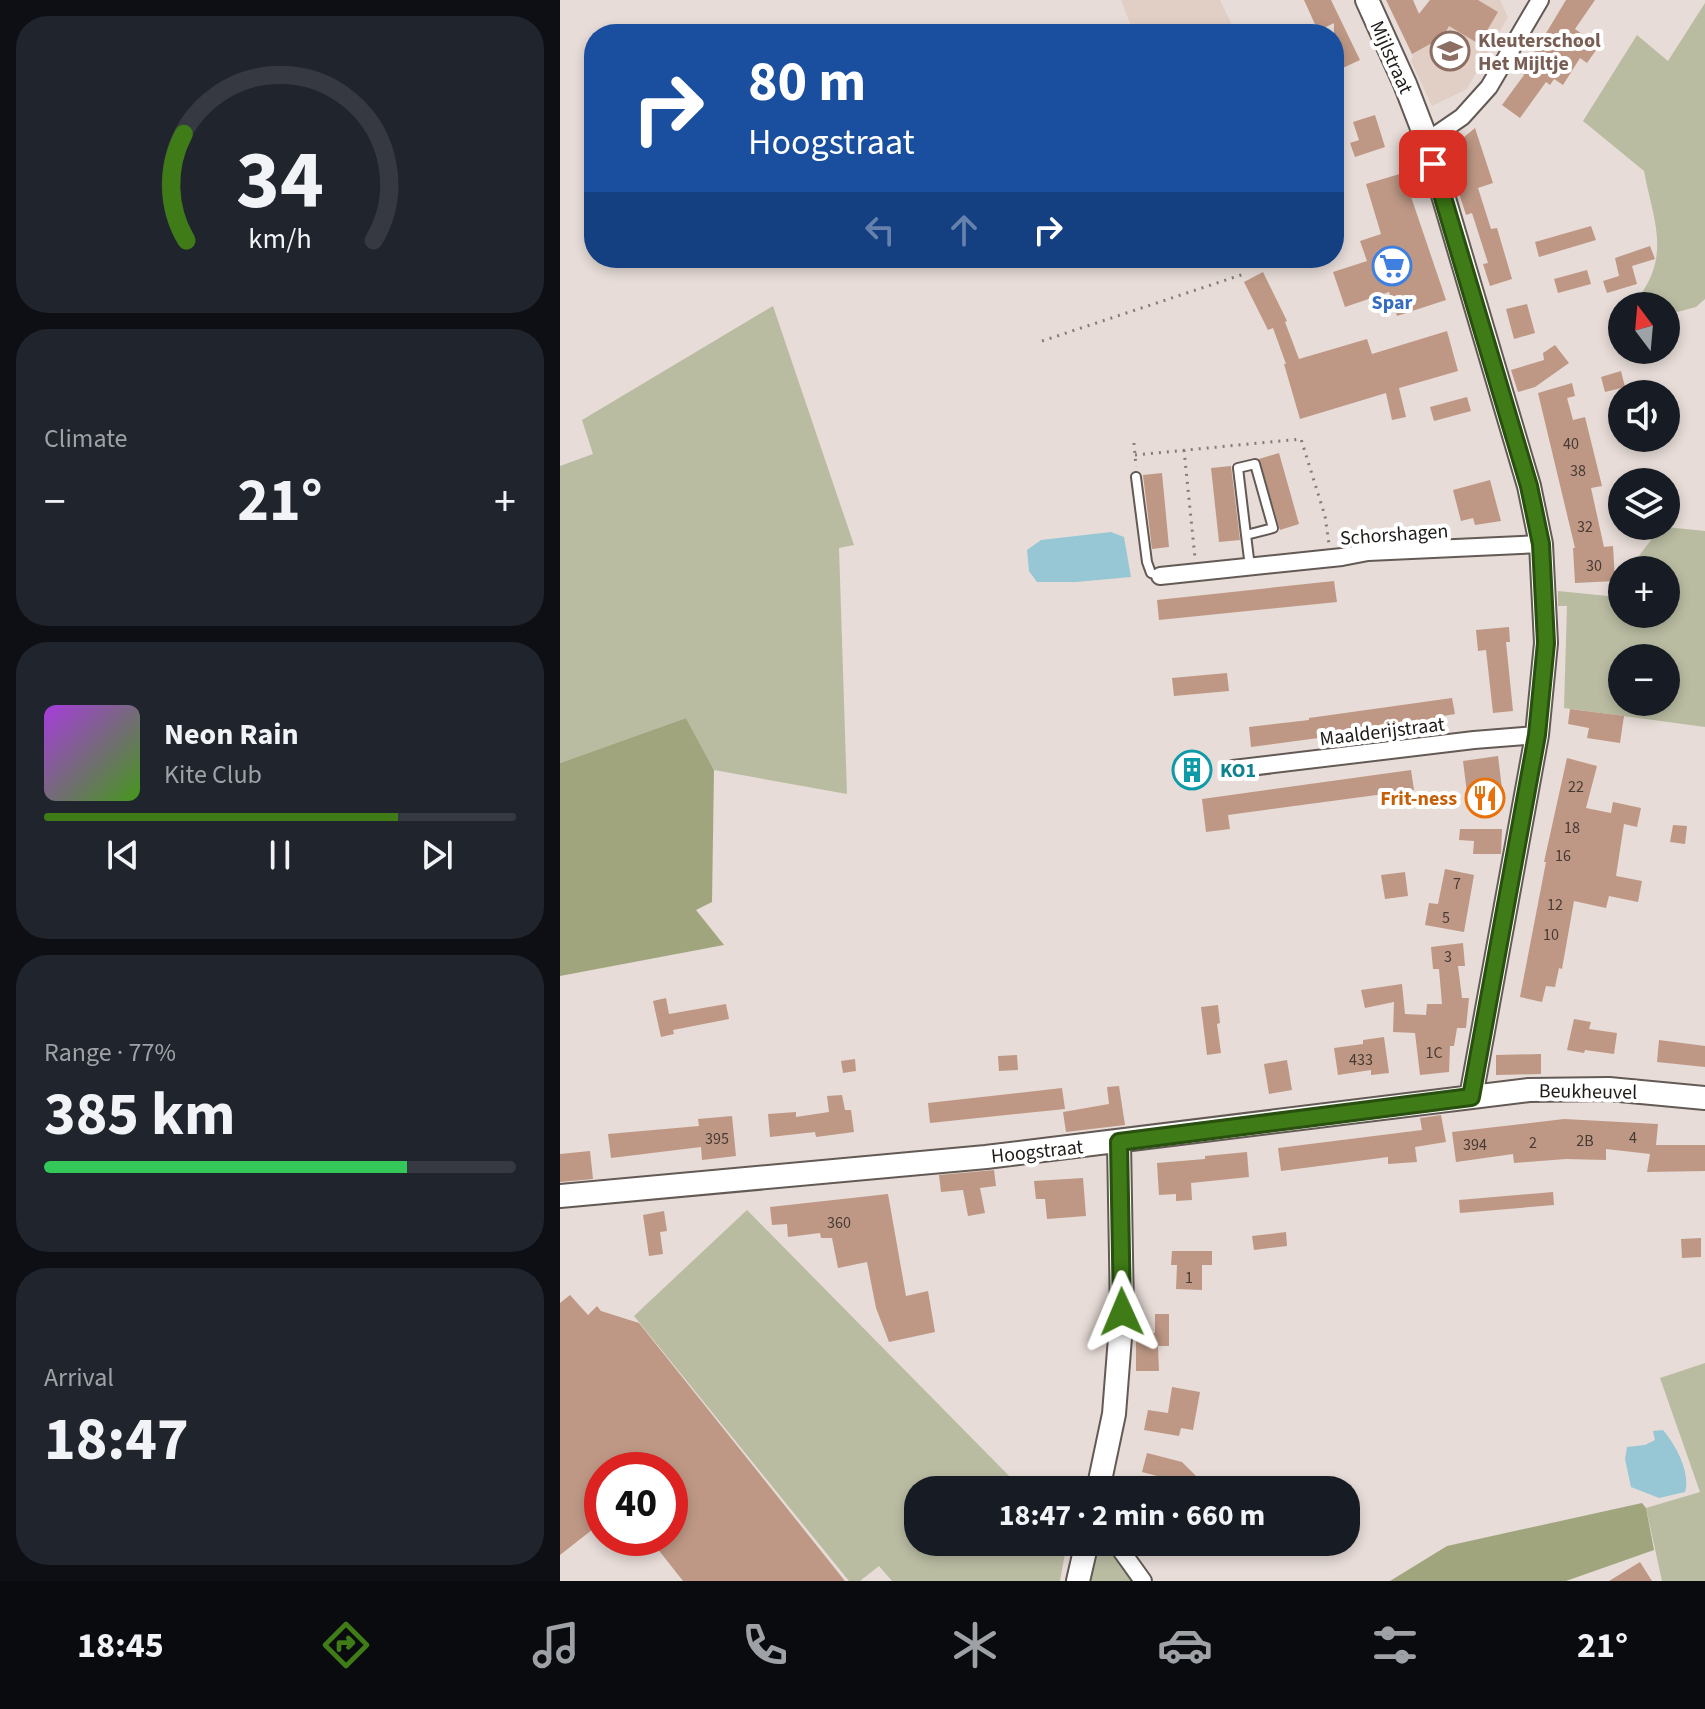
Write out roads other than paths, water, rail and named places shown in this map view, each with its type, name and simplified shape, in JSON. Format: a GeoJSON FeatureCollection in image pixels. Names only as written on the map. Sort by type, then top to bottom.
{"type":"FeatureCollection","features":[{"type":"Feature","properties":{"kind":"street","name":"Mijlstraat"},"geometry":{"type":"LineString","coordinates":[[1367,0],[1427,141],[1529,486],[1541,544],[1546,643],[1537,735],[1471,1097]]}},
{"type":"Feature","properties":{"kind":"street"},"geometry":{"type":"LineString","coordinates":[[1427,141],[1462,117],[1489,87],[1540,0]]}},
{"type":"Feature","properties":{"kind":"street","name":"Schorshagen"},"geometry":{"type":"LineString","coordinates":[[1160,576],[1368,552],[1541,544]]}},
{"type":"Feature","properties":{"kind":"street","name":"Maalderijstraat"},"geometry":{"type":"LineString","coordinates":[[1233,769],[1537,735]]}},
{"type":"Feature","properties":{"kind":"street","name":"Beukheuvel"},"geometry":{"type":"LineString","coordinates":[[1471,1097],[1582,1088],[1705,1098]]}},
{"type":"Feature","properties":{"kind":"street","name":"Hoogstraat"},"geometry":{"type":"LineString","coordinates":[[560,1196],[602,1186],[986,1157],[1471,1097]]}},
{"type":"Feature","properties":{"kind":"street"},"geometry":{"type":"LineString","coordinates":[[1101,1476],[1114,1414],[1122,1312],[1119,1142]]}},
{"type":"Feature","properties":{"kind":"street"},"geometry":{"type":"LineString","coordinates":[[1078,1581],[1084,1556]]}},
{"type":"Feature","properties":{"kind":"street"},"geometry":{"type":"LineString","coordinates":[[1125,1556],[1143,1581]]}},
{"type":"Feature","properties":{"kind":"lane"},"geometry":{"type":"LineString","coordinates":[[1246,535],[1273,528],[1255,464],[1238,468],[1246,535],[1250,567]]}},
{"type":"Feature","properties":{"kind":"lane","name":"Schorshagen"},"geometry":{"type":"LineString","coordinates":[[1136,477],[1147,562],[1151,573],[1160,576]]}},
{"type":"Feature","properties":{"kind":"water"},"geometry":{"type":"Polygon","coordinates":[[[1111,532],[1124,537],[1131,577],[1037,582],[1029,571],[1027,550],[1041,540],[1111,532]]]}},
{"type":"Feature","properties":{"kind":"water"},"geometry":{"type":"Polygon","coordinates":[[[1663,1430],[1681,1459],[1686,1484],[1685,1492],[1659,1498],[1631,1487],[1625,1459],[1627,1447],[1645,1445],[1655,1440],[1653,1431],[1663,1430]]]}},
{"type":"Feature","properties":{"kind":"place","name":"Kleuterschool Het Mijltje"},"geometry":{"type":"Point","coordinates":[1450,51]}},
{"type":"Feature","properties":{"kind":"place","name":"Spar"},"geometry":{"type":"Point","coordinates":[1392,266]}},
{"type":"Feature","properties":{"kind":"place","name":"KO1"},"geometry":{"type":"Point","coordinates":[1192,770]}},
{"type":"Feature","properties":{"kind":"place","name":"Frit-ness"},"geometry":{"type":"Point","coordinates":[1485,798]}}]}
